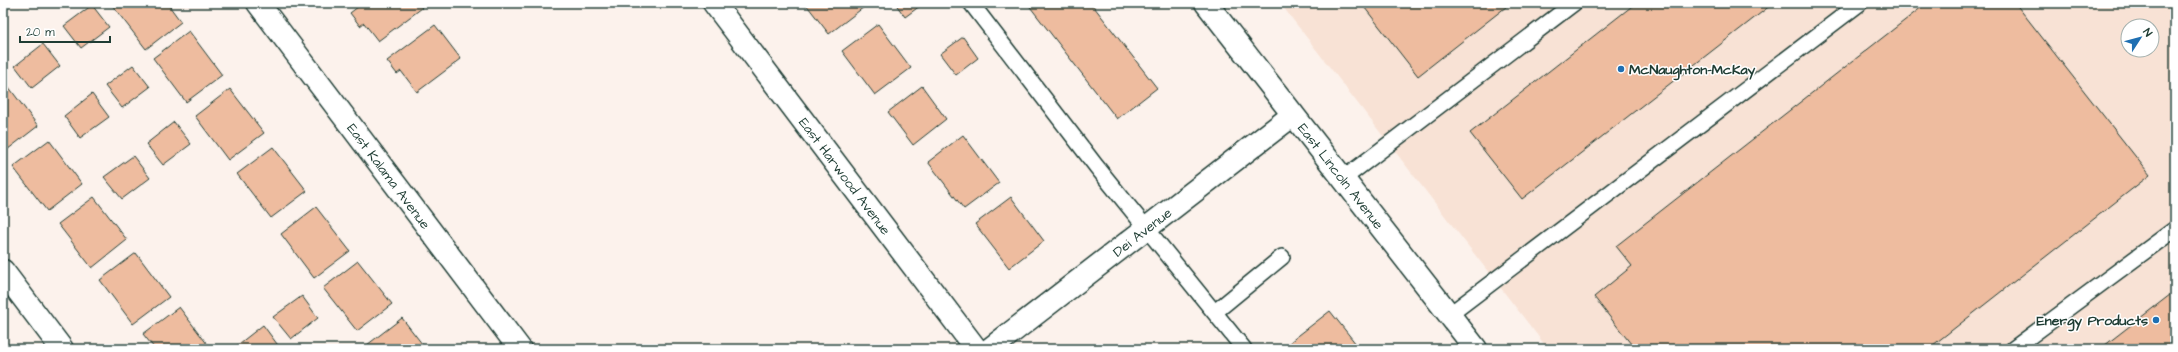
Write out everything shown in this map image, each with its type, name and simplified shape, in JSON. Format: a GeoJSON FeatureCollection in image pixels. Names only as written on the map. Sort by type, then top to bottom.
{"type":"FeatureCollection","features":[{"type":"Feature","properties":{"kind":"street","name":"East Kalama Avenue"},"geometry":{"type":"LineString","coordinates":[[258,3],[520,349]]}},
{"type":"Feature","properties":{"kind":"street","name":"East Harwood Avenue"},"geometry":{"type":"LineString","coordinates":[[714,3],[976,349]]}},
{"type":"Feature","properties":{"kind":"street","name":"East Lincoln Avenue"},"geometry":{"type":"LineString","coordinates":[[1206,3],[1476,349]]}},
{"type":"Feature","properties":{"kind":"street","name":"Dei Avenue"},"geometry":{"type":"LineString","coordinates":[[990,349],[1294,115]]}},
{"type":"Feature","properties":{"kind":"street"},"geometry":{"type":"LineString","coordinates":[[3,271],[62,349]]}},
{"type":"Feature","properties":{"kind":"lane"},"geometry":{"type":"LineString","coordinates":[[971,3],[1096,166],[1148,228],[1244,349]]}},
{"type":"Feature","properties":{"kind":"lane"},"geometry":{"type":"LineString","coordinates":[[1343,179],[1574,3]]}},
{"type":"Feature","properties":{"kind":"lane"},"geometry":{"type":"LineString","coordinates":[[1449,315],[1860,3]]}},
{"type":"Feature","properties":{"kind":"lane"},"geometry":{"type":"LineString","coordinates":[[2014,349],[2175,229]]}},
{"type":"Feature","properties":{"kind":"lane"},"geometry":{"type":"LineString","coordinates":[[1215,312],[1282,257]]}},
{"type":"Feature","properties":{"kind":"shaded area"},"geometry":{"type":"Polygon","coordinates":[[[1280,3],[2175,3],[2175,349],[1548,349],[1280,3]]]}},
{"type":"Feature","properties":{"kind":"building"},"geometry":{"type":"Polygon","coordinates":[[[114,3],[167,3],[181,22],[146,49],[112,5],[114,3]]]}},
{"type":"Feature","properties":{"kind":"building"},"geometry":{"type":"Polygon","coordinates":[[[363,3],[418,3],[422,8],[378,41],[364,23],[360,26],[350,13],[363,3]]]}},
{"type":"Feature","properties":{"kind":"building"},"geometry":{"type":"Polygon","coordinates":[[[805,3],[861,3],[864,7],[829,34],[805,3]]]}},
{"type":"Feature","properties":{"kind":"building"},"geometry":{"type":"Polygon","coordinates":[[[895,3],[924,3],[905,17],[895,3]]]}},
{"type":"Feature","properties":{"kind":"building"},"geometry":{"type":"Polygon","coordinates":[[[1027,3],[1091,3],[1157,88],[1117,119],[1027,3]]]}},
{"type":"Feature","properties":{"kind":"building"},"geometry":{"type":"Polygon","coordinates":[[[1361,3],[1511,3],[1418,76],[1361,3]]]}},
{"type":"Feature","properties":{"kind":"building","name":"McNaughton-McKay"},"geometry":{"type":"Polygon","coordinates":[[[1636,3],[1770,3],[1771,5],[1522,199],[1470,133],[1636,3]]]}},
{"type":"Feature","properties":{"kind":"building"},"geometry":{"type":"Polygon","coordinates":[[[1927,3],[2015,3],[2150,175],[1928,349],[1635,349],[1594,297],[1632,266],[1616,246],[1927,3]]]}},
{"type":"Feature","properties":{"kind":"building"},"geometry":{"type":"Polygon","coordinates":[[[92,5],[109,27],[81,48],[64,26],[92,5]]]}},
{"type":"Feature","properties":{"kind":"building"},"geometry":{"type":"Polygon","coordinates":[[[878,24],[911,68],[875,95],[842,51],[878,24]]]}},
{"type":"Feature","properties":{"kind":"building"},"geometry":{"type":"Polygon","coordinates":[[[435,25],[461,59],[417,92],[401,71],[397,74],[387,61],[435,25]]]}},
{"type":"Feature","properties":{"kind":"building"},"geometry":{"type":"Polygon","coordinates":[[[189,31],[222,75],[186,102],[153,58],[189,31]]]}},
{"type":"Feature","properties":{"kind":"building"},"geometry":{"type":"Polygon","coordinates":[[[963,37],[978,58],[956,75],[940,54],[963,37]]]}},
{"type":"Feature","properties":{"kind":"building"},"geometry":{"type":"Polygon","coordinates":[[[43,44],[60,66],[32,88],[15,66],[43,44]]]}},
{"type":"Feature","properties":{"kind":"building"},"geometry":{"type":"Polygon","coordinates":[[[133,65],[150,87],[122,108],[105,86],[133,65]]]}},
{"type":"Feature","properties":{"kind":"building"},"geometry":{"type":"Polygon","coordinates":[[[5,82],[38,126],[3,153],[3,83],[5,82]]]}},
{"type":"Feature","properties":{"kind":"building"},"geometry":{"type":"Polygon","coordinates":[[[922,86],[946,119],[913,145],[888,112],[922,86]]]}},
{"type":"Feature","properties":{"kind":"building"},"geometry":{"type":"Polygon","coordinates":[[[230,89],[264,133],[228,160],[195,116],[230,89]]]}},
{"type":"Feature","properties":{"kind":"building"},"geometry":{"type":"Polygon","coordinates":[[[92,94],[109,117],[80,138],[64,116],[92,94]]]}},
{"type":"Feature","properties":{"kind":"building"},"geometry":{"type":"Polygon","coordinates":[[[174,122],[191,144],[163,165],[146,144],[174,122]]]}},
{"type":"Feature","properties":{"kind":"building"},"geometry":{"type":"Polygon","coordinates":[[[963,135],[999,183],[964,209],[928,162],[963,135]]]}},
{"type":"Feature","properties":{"kind":"building"},"geometry":{"type":"Polygon","coordinates":[[[49,140],[82,184],[47,211],[13,167],[49,140]]]}},
{"type":"Feature","properties":{"kind":"building"},"geometry":{"type":"Polygon","coordinates":[[[273,147],[307,191],[271,218],[237,174],[273,147]]]}},
{"type":"Feature","properties":{"kind":"building"},"geometry":{"type":"Polygon","coordinates":[[[133,156],[150,178],[122,199],[104,177],[133,156]]]}},
{"type":"Feature","properties":{"kind":"building"},"geometry":{"type":"Polygon","coordinates":[[[94,197],[127,240],[92,268],[58,224],[94,197]]]}},
{"type":"Feature","properties":{"kind":"building"},"geometry":{"type":"Polygon","coordinates":[[[1011,197],[1044,241],[1009,268],[975,224],[1011,197]]]}},
{"type":"Feature","properties":{"kind":"building"},"geometry":{"type":"Polygon","coordinates":[[[316,207],[350,251],[314,278],[281,234],[316,207]]]}},
{"type":"Feature","properties":{"kind":"building"},"geometry":{"type":"Polygon","coordinates":[[[136,253],[169,297],[133,324],[100,280],[136,253]]]}},
{"type":"Feature","properties":{"kind":"building"},"geometry":{"type":"Polygon","coordinates":[[[358,261],[392,304],[357,331],[323,288],[358,261]]]}},
{"type":"Feature","properties":{"kind":"building","name":"Energy Products"},"geometry":{"type":"Polygon","coordinates":[[[2175,291],[2175,349],[2100,349],[2175,291]]]}},
{"type":"Feature","properties":{"kind":"building"},"geometry":{"type":"Polygon","coordinates":[[[302,296],[318,318],[291,339],[273,317],[302,296]]]}},
{"type":"Feature","properties":{"kind":"building"},"geometry":{"type":"Polygon","coordinates":[[[179,307],[211,349],[155,349],[143,334],[179,307]]]}},
{"type":"Feature","properties":{"kind":"building"},"geometry":{"type":"Polygon","coordinates":[[[1330,311],[1360,349],[1296,349],[1290,342],[1330,311]]]}},
{"type":"Feature","properties":{"kind":"building"},"geometry":{"type":"Polygon","coordinates":[[[402,318],[426,349],[370,349],[367,345],[402,318]]]}},
{"type":"Feature","properties":{"kind":"building"},"geometry":{"type":"Polygon","coordinates":[[[263,325],[280,348],[237,349],[235,347],[263,325]]]}},
{"type":"Feature","properties":{"kind":"place","name":"McNaughton-McKay"},"geometry":{"type":"Point","coordinates":[1621,69]}},
{"type":"Feature","properties":{"kind":"place","name":"Energy Products"},"geometry":{"type":"Point","coordinates":[2156,320]}}]}
